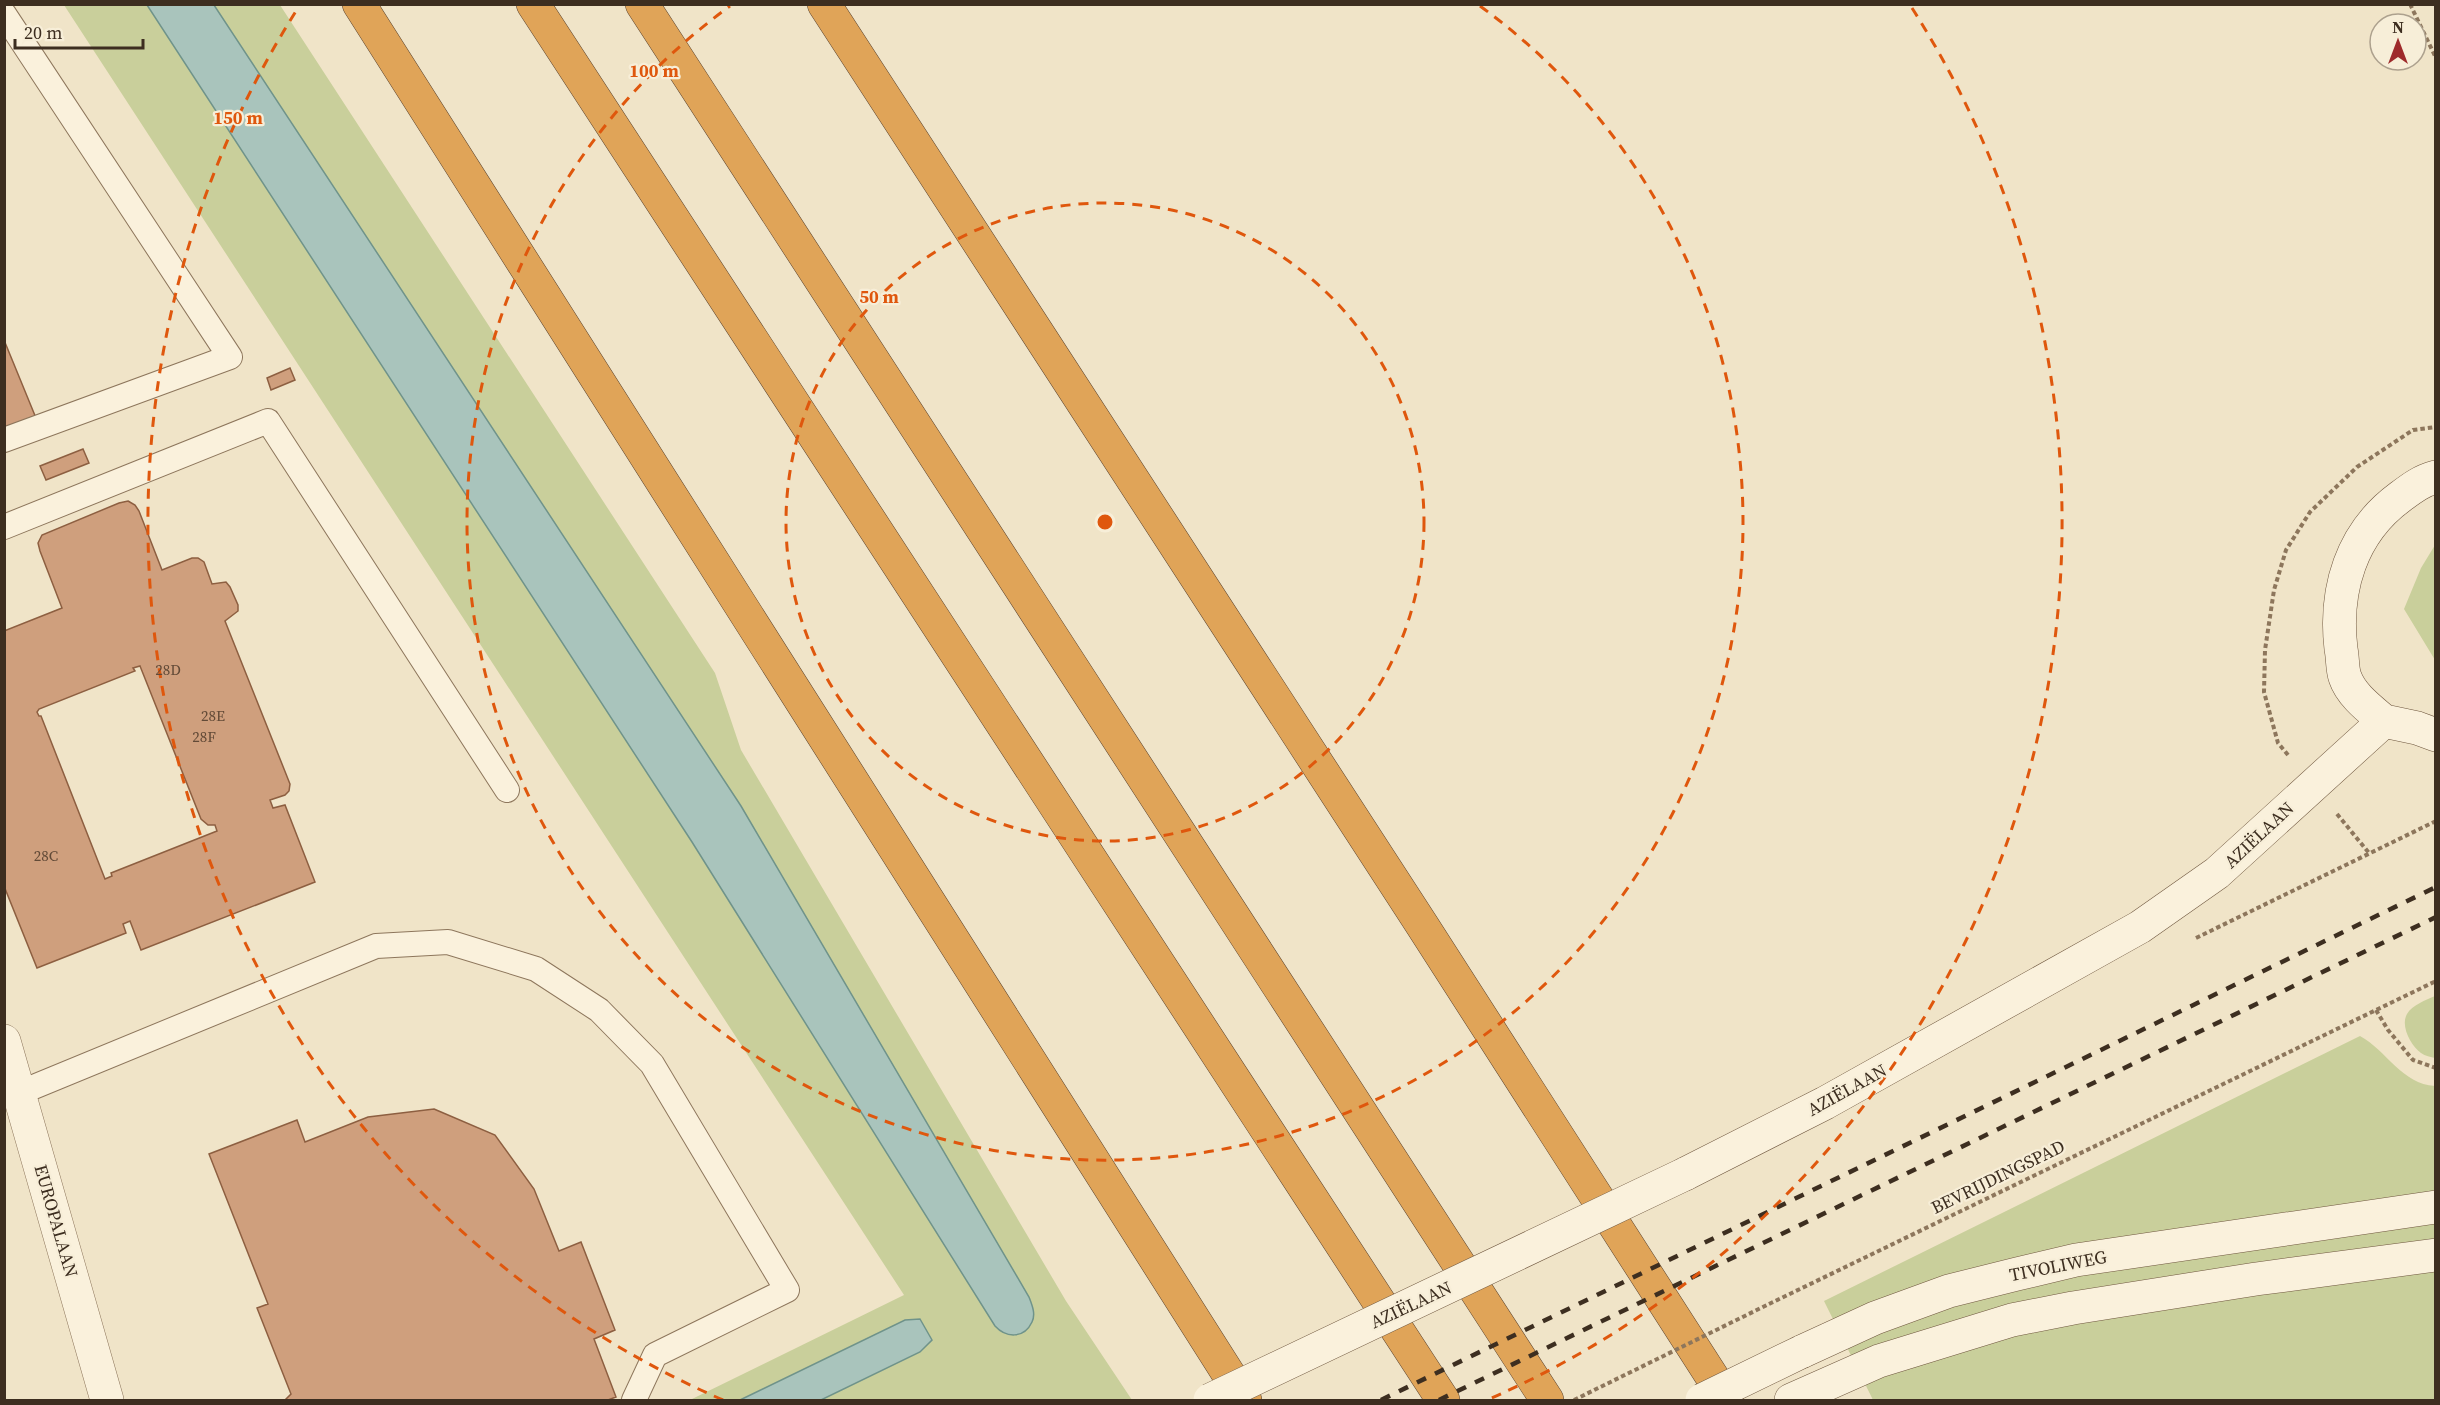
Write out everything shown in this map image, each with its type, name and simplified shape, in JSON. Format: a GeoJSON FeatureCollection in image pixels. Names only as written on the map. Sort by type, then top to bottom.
{"type":"FeatureCollection","features":[{"type":"Feature","properties":{"kind":"highway"},"geometry":{"type":"LineString","coordinates":[[359,4],[1245,1401]]}},
{"type":"Feature","properties":{"kind":"highway"},"geometry":{"type":"LineString","coordinates":[[533,4],[1443,1401]]}},
{"type":"Feature","properties":{"kind":"highway"},"geometry":{"type":"LineString","coordinates":[[642,4],[1547,1401]]}},
{"type":"Feature","properties":{"kind":"highway"},"geometry":{"type":"LineString","coordinates":[[824,4],[1422,925],[1727,1401]]}},
{"type":"Feature","properties":{"kind":"street"},"geometry":{"type":"LineString","coordinates":[[2436,477],[2423,480],[2390,505],[2365,531],[2351,561],[2342,591],[2339,631],[2345,677],[2359,699],[2384,722],[2417,728],[2436,735]]}},
{"type":"Feature","properties":{"kind":"street","name":"AZIËLAAN"},"geometry":{"type":"LineString","coordinates":[[1210,1401],[1685,1174],[1825,1103],[2140,927],[2217,873],[2384,722]]}},
{"type":"Feature","properties":{"kind":"street","name":"EUROPALAAN"},"geometry":{"type":"LineString","coordinates":[[4,1041],[107,1401]]}},
{"type":"Feature","properties":{"kind":"street","name":"TIVOLIWEG"},"geometry":{"type":"LineString","coordinates":[[1702,1401],[1875,1318],[1949,1291],[2076,1260],[2436,1207]]}},
{"type":"Feature","properties":{"kind":"street"},"geometry":{"type":"LineString","coordinates":[[1791,1401],[1879,1361],[2012,1320],[2256,1279],[2436,1255]]}},
{"type":"Feature","properties":{"kind":"lane"},"geometry":{"type":"LineString","coordinates":[[4,14],[230,357],[4,440]]}},
{"type":"Feature","properties":{"kind":"lane"},"geometry":{"type":"LineString","coordinates":[[4,527],[268,421],[507,790]]}},
{"type":"Feature","properties":{"kind":"lane"},"geometry":{"type":"LineString","coordinates":[[19,1093],[376,946],[448,942],[536,969],[599,1010],[652,1064],[787,1290],[655,1355],[634,1401]]}},
{"type":"Feature","properties":{"kind":"path"},"geometry":{"type":"LineString","coordinates":[[2410,4],[2436,58]]}},
{"type":"Feature","properties":{"kind":"path","name":"BEVRIJDINGSPAD"},"geometry":{"type":"LineString","coordinates":[[1574,1401],[2436,981]]}},
{"type":"Feature","properties":{"kind":"path"},"geometry":{"type":"LineString","coordinates":[[2376,1010],[2388,1030],[2413,1060],[2436,1068]]}},
{"type":"Feature","properties":{"kind":"green space"},"geometry":{"type":"Polygon","coordinates":[[[64,5],[147,5],[692,842],[995,1326],[741,806],[214,5],[280,5],[715,673],[741,750],[1066,1301],[1132,1400],[821,1400],[920,1352],[905,1320],[740,1400],[690,1400],[904,1295],[64,5]]]}},
{"type":"Feature","properties":{"kind":"green space"},"geometry":{"type":"Polygon","coordinates":[[[2435,545],[2435,660],[2404,609],[2421,568],[2435,545]]]}},
{"type":"Feature","properties":{"kind":"green space"},"geometry":{"type":"Polygon","coordinates":[[[2435,996],[2435,1058],[2424,1055],[2410,1041],[2405,1019],[2412,1008],[2435,996]]]}},
{"type":"Feature","properties":{"kind":"green space"},"geometry":{"type":"Polygon","coordinates":[[[2360,1036],[2413,1079],[2435,1086],[2435,1400],[1873,1400],[1824,1301],[2360,1036]]]}},
{"type":"Feature","properties":{"kind":"water"},"geometry":{"type":"Polygon","coordinates":[[[147,5],[214,5],[741,806],[1029,1297],[1034,1316],[1029,1328],[1020,1334],[1004,1333],[995,1326],[692,842],[147,5]]]}},
{"type":"Feature","properties":{"kind":"water"},"geometry":{"type":"Polygon","coordinates":[[[920,1319],[932,1340],[920,1352],[821,1400],[740,1400],[905,1320],[920,1319]]]}},
{"type":"Feature","properties":{"kind":"building"},"geometry":{"type":"Polygon","coordinates":[[[4,340],[36,418],[4,431],[4,340]]]}},
{"type":"Feature","properties":{"kind":"building"},"geometry":{"type":"Polygon","coordinates":[[[290,368],[295,380],[271,390],[267,378],[290,368]]]}},
{"type":"Feature","properties":{"kind":"building"},"geometry":{"type":"Polygon","coordinates":[[[83,449],[89,463],[46,480],[40,466],[83,449]]]}},
{"type":"Feature","properties":{"kind":"building"},"geometry":{"type":"Polygon","coordinates":[[[128,501],[139,511],[162,570],[192,558],[198,558],[204,562],[212,584],[226,582],[230,587],[238,605],[238,611],[225,621],[290,784],[289,791],[285,795],[270,800],[273,808],[285,805],[315,882],[141,950],[130,921],[123,924],[126,933],[37,968],[4,886],[4,631],[62,608],[40,551],[38,543],[42,535],[128,501]],[[140,666],[133,668],[135,671],[39,709],[37,712],[41,716],[105,879],[112,876],[111,873],[217,831],[215,825],[208,825],[201,819],[140,666]]]}},
{"type":"Feature","properties":{"kind":"building"},"geometry":{"type":"Polygon","coordinates":[[[434,1109],[495,1135],[534,1189],[559,1251],[581,1242],[615,1330],[594,1339],[616,1397],[608,1400],[285,1400],[291,1394],[257,1308],[268,1304],[209,1154],[297,1120],[305,1142],[368,1117],[434,1109]]]}},
{"type":"Feature","properties":{"kind":"railway"},"geometry":{"type":"LineString","coordinates":[[1381,1400],[2436,887]]}},
{"type":"Feature","properties":{"kind":"railway"},"geometry":{"type":"LineString","coordinates":[[1439,1400],[2436,917]]}}]}
